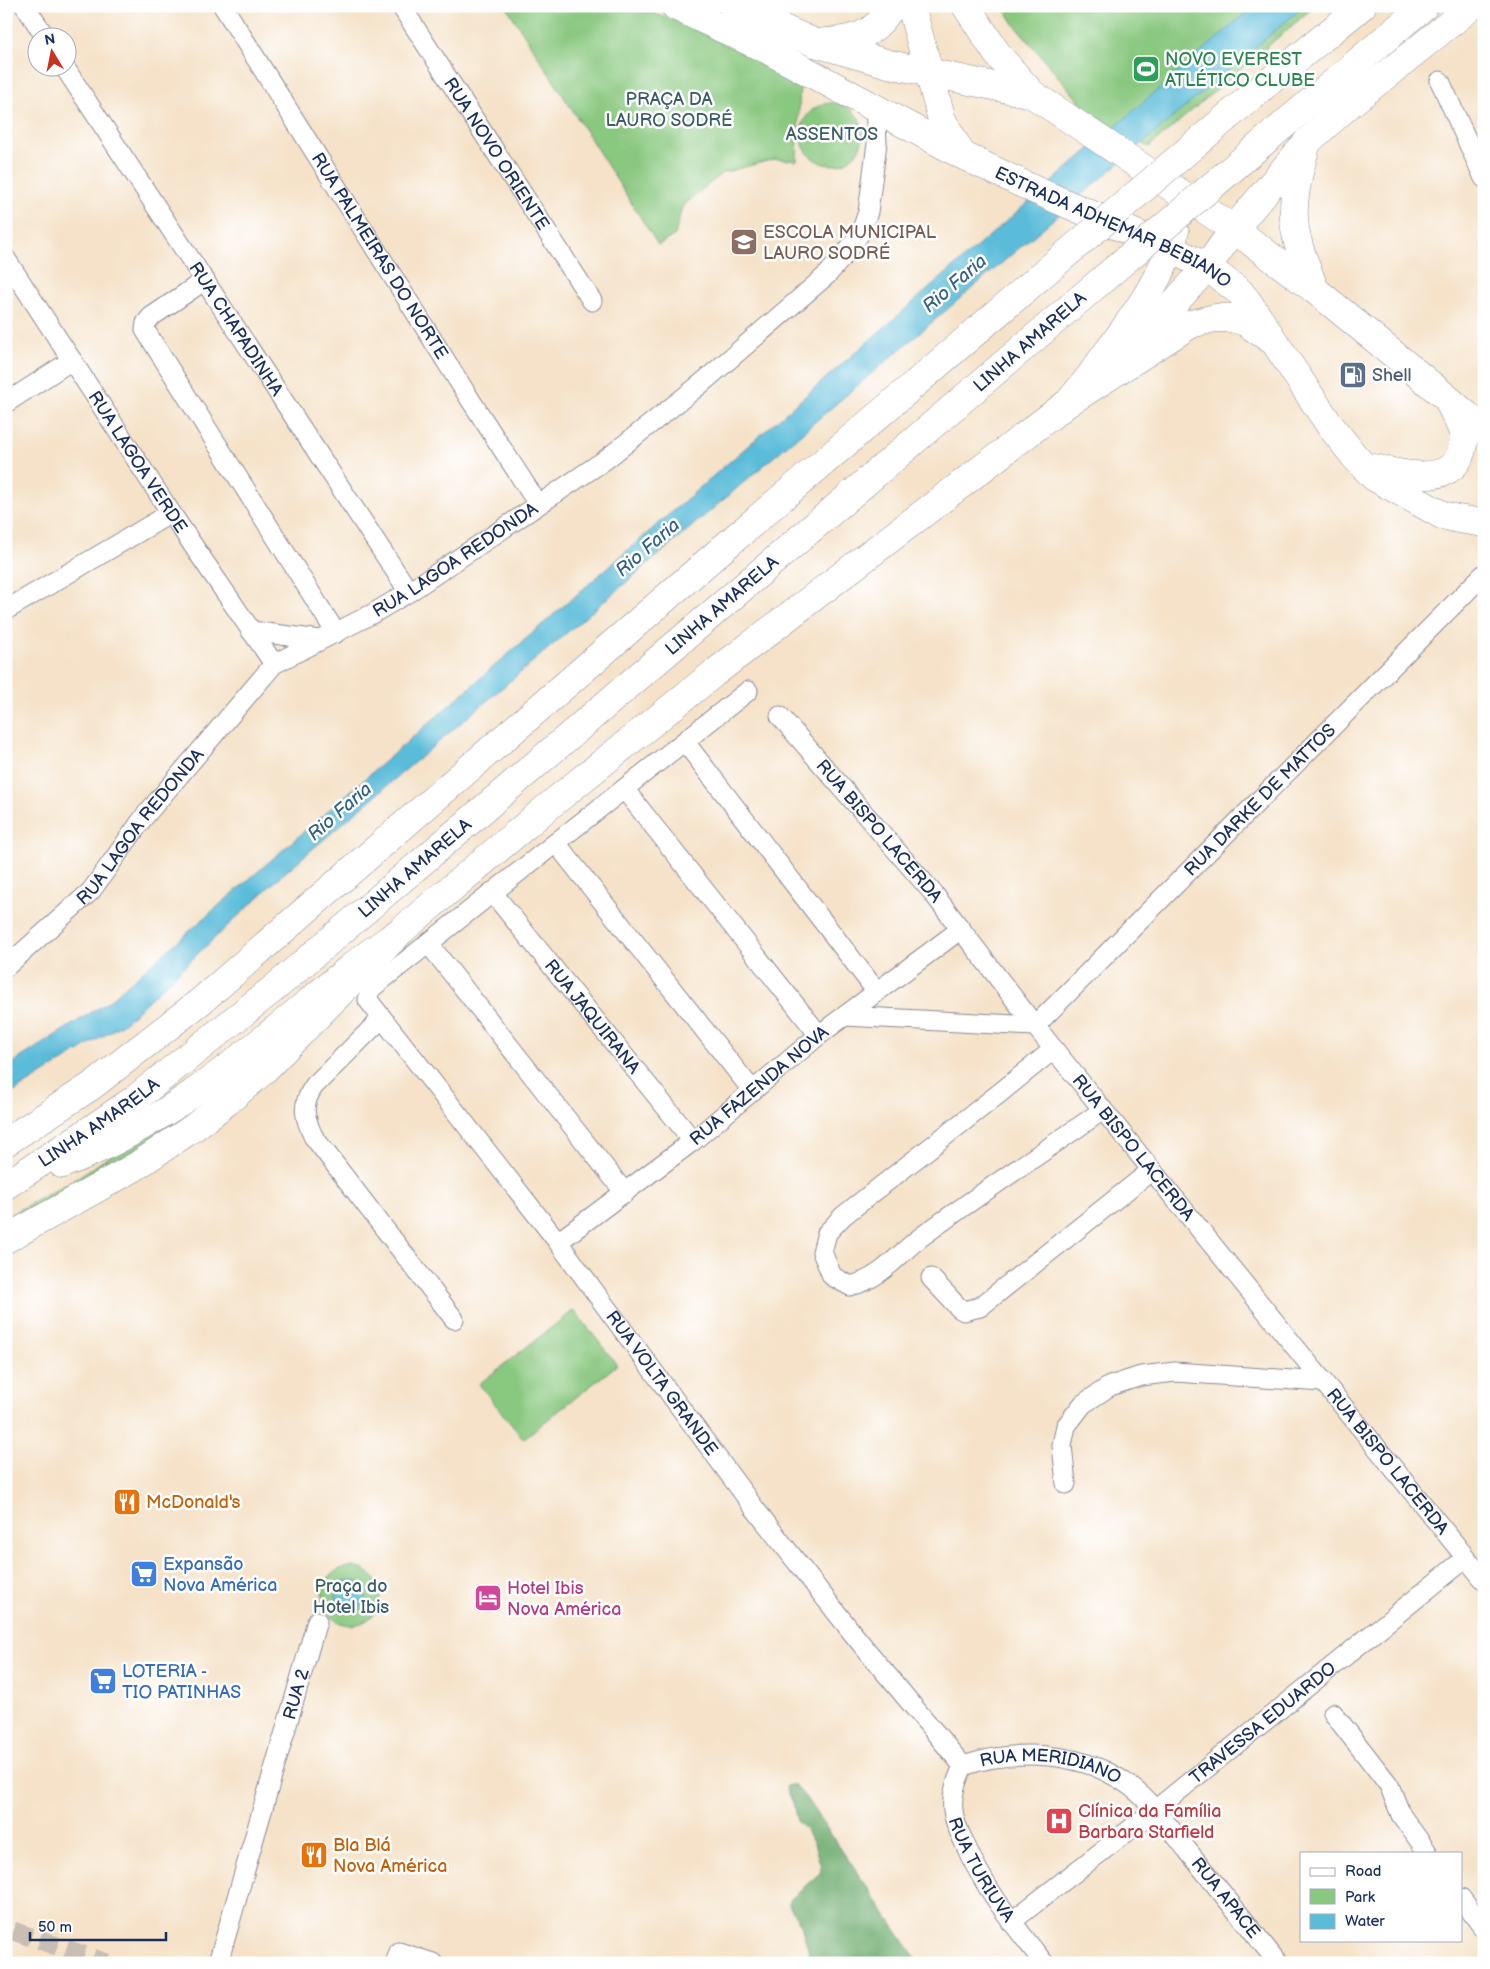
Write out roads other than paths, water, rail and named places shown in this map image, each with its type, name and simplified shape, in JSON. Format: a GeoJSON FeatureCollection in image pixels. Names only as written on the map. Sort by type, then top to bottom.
{"type":"FeatureCollection","features":[{"type":"Feature","properties":{"kind":"main road","name":"ESTRADA ADHEMAR BEBIANO"},"geometry":{"type":"LineString","coordinates":[[675,6],[766,49],[962,155],[1207,267],[1240,292],[1277,343],[1329,424],[1374,477],[1442,514],[1458,519],[1484,523]]}},
{"type":"Feature","properties":{"kind":"main road"},"geometry":{"type":"LineString","coordinates":[[733,6],[814,43],[889,64],[1032,94]]}},
{"type":"Feature","properties":{"kind":"main road"},"geometry":{"type":"LineString","coordinates":[[814,43],[849,40],[864,35],[878,25],[892,6]]}},
{"type":"Feature","properties":{"kind":"main road"},"geometry":{"type":"LineString","coordinates":[[911,6],[942,120],[962,155]]}},
{"type":"Feature","properties":{"kind":"main road"},"geometry":{"type":"LineString","coordinates":[[966,6],[998,55],[1032,94],[1137,162],[1234,229],[1315,290],[1484,430]]}},
{"type":"Feature","properties":{"kind":"main road"},"geometry":{"type":"LineString","coordinates":[[1334,29],[1349,6]]}},
{"type":"Feature","properties":{"kind":"main road","name":"LINHA AMARELA"},"geometry":{"type":"LineString","coordinates":[[7,1141],[94,1085],[201,1001],[721,550],[1057,262],[1254,94],[1362,6]]}},
{"type":"Feature","properties":{"kind":"main road","name":"LINHA AMARELA"},"geometry":{"type":"LineString","coordinates":[[10,1183],[135,1099],[278,985],[1424,6]]}},
{"type":"Feature","properties":{"kind":"main road"},"geometry":{"type":"LineString","coordinates":[[1088,379],[1133,345],[1158,321],[1207,267],[1234,229],[1307,142],[1351,103],[1472,6]]}},
{"type":"Feature","properties":{"kind":"main road"},"geometry":{"type":"LineString","coordinates":[[1307,142],[1296,186],[1294,209],[1295,227],[1303,258],[1315,290]]}},
{"type":"Feature","properties":{"kind":"main road"},"geometry":{"type":"LineString","coordinates":[[1069,402],[1088,379],[1156,281],[1171,249],[1182,193]]}},
{"type":"Feature","properties":{"kind":"main road"},"geometry":{"type":"LineString","coordinates":[[10,1183],[101,1147],[140,1126],[210,1081],[352,967],[402,930],[630,739],[1069,402],[1191,324],[1215,318],[1232,318],[1245,322],[1277,343]]}},
{"type":"Feature","properties":{"kind":"main road"},"geometry":{"type":"LineString","coordinates":[[1362,465],[1404,475],[1442,473],[1452,467],[1460,457],[1464,442],[1463,432],[1447,398]]}},
{"type":"Feature","properties":{"kind":"main road"},"geometry":{"type":"LineString","coordinates":[[6,1239],[135,1167],[193,1128],[228,1101],[263,1071],[402,930]]}},
{"type":"Feature","properties":{"kind":"street"},"geometry":{"type":"LineString","coordinates":[[25,6],[39,28]]}},
{"type":"Feature","properties":{"kind":"street","name":"RUA PALMEIRAS DO NORTE"},"geometry":{"type":"LineString","coordinates":[[223,6],[466,393],[538,504]]}},
{"type":"Feature","properties":{"kind":"street","name":"RUA NOVO ORIENTE"},"geometry":{"type":"LineString","coordinates":[[401,6],[592,301]]}},
{"type":"Feature","properties":{"kind":"street","name":"RUA CHAPADINHA"},"geometry":{"type":"LineString","coordinates":[[72,78],[409,592]]}},
{"type":"Feature","properties":{"kind":"street"},"geometry":{"type":"LineString","coordinates":[[1440,81],[1484,178]]}},
{"type":"Feature","properties":{"kind":"street","name":"RUA LAGOA REDONDA"},"geometry":{"type":"LineString","coordinates":[[6,967],[91,891],[144,817],[274,664],[328,637],[409,592],[605,460],[702,383],[828,274],[861,232],[868,212],[876,142],[885,113]]}},
{"type":"Feature","properties":{"kind":"street","name":"RUA LAGOA VERDE"},"geometry":{"type":"LineString","coordinates":[[6,259],[171,513],[274,664]]}},
{"type":"Feature","properties":{"kind":"street"},"geometry":{"type":"LineString","coordinates":[[205,280],[151,318],[146,323],[145,330],[328,637]]}},
{"type":"Feature","properties":{"kind":"street"},"geometry":{"type":"LineString","coordinates":[[6,403],[72,360]]}},
{"type":"Feature","properties":{"kind":"street"},"geometry":{"type":"LineString","coordinates":[[6,610],[171,513]]}},
{"type":"Feature","properties":{"kind":"street","name":"RUA DARKE DE MATTOS"},"geometry":{"type":"LineString","coordinates":[[1035,1026],[1484,574]]}},
{"type":"Feature","properties":{"kind":"street"},"geometry":{"type":"LineString","coordinates":[[251,631],[328,637]]}},
{"type":"Feature","properties":{"kind":"street"},"geometry":{"type":"LineString","coordinates":[[625,1193],[428,943],[625,790],[748,691]]}},
{"type":"Feature","properties":{"kind":"street","name":"RUA BISPO LACERDA"},"geometry":{"type":"LineString","coordinates":[[780,716],[933,893],[1035,1026],[1484,1580]]}},
{"type":"Feature","properties":{"kind":"street"},"geometry":{"type":"LineString","coordinates":[[685,742],[877,992]]}},
{"type":"Feature","properties":{"kind":"street"},"geometry":{"type":"LineString","coordinates":[[625,790],[819,1035]]}},
{"type":"Feature","properties":{"kind":"street"},"geometry":{"type":"LineString","coordinates":[[556,843],[752,1090]]}},
{"type":"Feature","properties":{"kind":"street","name":"RUA JAQUIRANA"},"geometry":{"type":"LineString","coordinates":[[492,892],[694,1141]]}},
{"type":"Feature","properties":{"kind":"street","name":"RUA FAZENDA NOVA"},"geometry":{"type":"LineString","coordinates":[[558,1242],[694,1141],[819,1035],[960,929]]}},
{"type":"Feature","properties":{"kind":"street","name":"RUA VOLTA GRANDE"},"geometry":{"type":"LineString","coordinates":[[428,943],[374,987],[368,995],[369,1003],[558,1242],[755,1509],[858,1640],[963,1766]]}},
{"type":"Feature","properties":{"kind":"street"},"geometry":{"type":"LineString","coordinates":[[845,1016],[1035,1026]]}},
{"type":"Feature","properties":{"kind":"street"},"geometry":{"type":"LineString","coordinates":[[382,1019],[306,1096],[304,1107],[307,1122],[313,1136],[454,1319]]}},
{"type":"Feature","properties":{"kind":"street"},"geometry":{"type":"LineString","coordinates":[[1054,1049],[842,1216],[827,1233],[822,1252],[832,1276],[850,1286],[864,1283],[879,1274],[920,1238],[1103,1110]]}},
{"type":"Feature","properties":{"kind":"street"},"geometry":{"type":"LineString","coordinates":[[931,1278],[964,1311],[980,1306],[1152,1170]]}},
{"type":"Feature","properties":{"kind":"street"},"geometry":{"type":"LineString","coordinates":[[1066,1484],[1062,1445],[1066,1426],[1083,1404],[1110,1386],[1141,1376],[1175,1372],[1324,1382]]}},
{"type":"Feature","properties":{"kind":"street","name":"TRAVESSA EDUARDO"},"geometry":{"type":"LineString","coordinates":[[1011,1922],[1155,1810],[1466,1558]]}},
{"type":"Feature","properties":{"kind":"street","name":"RUA 2"},"geometry":{"type":"LineString","coordinates":[[218,1963],[317,1621]]}},
{"type":"Feature","properties":{"kind":"street"},"geometry":{"type":"LineString","coordinates":[[1333,1713],[1389,1785],[1401,1815],[1427,1852]]}},
{"type":"Feature","properties":{"kind":"street","name":"RUA MERIDIANO"},"geometry":{"type":"LineString","coordinates":[[963,1766],[985,1759],[1019,1755],[1082,1762],[1108,1773],[1130,1786],[1155,1810]]}},
{"type":"Feature","properties":{"kind":"street","name":"RUA TURIUVA"},"geometry":{"type":"LineString","coordinates":[[963,1766],[954,1787],[953,1809],[959,1832],[974,1866],[1011,1922],[1044,1963]]}},
{"type":"Feature","properties":{"kind":"street","name":"RUA APACE"},"geometry":{"type":"LineString","coordinates":[[1155,1810],[1278,1963]]}},
{"type":"Feature","properties":{"kind":"street"},"geometry":{"type":"LineString","coordinates":[[1462,1899],[1484,1929]]}},
{"type":"Feature","properties":{"kind":"street"},"geometry":{"type":"LineString","coordinates":[[395,1963],[399,1952],[433,1963]]}},
{"type":"Feature","properties":{"kind":"water","name":"Rio Faria"},"geometry":{"type":"Polygon","coordinates":[[[1254,6],[1304,6],[282,875],[124,1023],[6,1097],[6,1067],[109,1001],[1254,6]]]}},
{"type":"Feature","properties":{"kind":"water"},"geometry":{"type":"Polygon","coordinates":[[[351,1580],[362,1584],[366,1595],[362,1606],[351,1610],[340,1606],[336,1595],[340,1584],[351,1580]]]}},
{"type":"Feature","properties":{"kind":"tunnel"},"geometry":{"type":"LineString","coordinates":[[13,1931],[107,1963]]}},
{"type":"Feature","properties":{"kind":"place","name":"NOVO EVEREST ATLÉTICO CLUBE"},"geometry":{"type":"Point","coordinates":[1146,69]}},
{"type":"Feature","properties":{"kind":"place","name":"ESCOLA MUNICIPAL LAURO SODRÉ"},"geometry":{"type":"Point","coordinates":[744,242]}},
{"type":"Feature","properties":{"kind":"place","name":"Shell"},"geometry":{"type":"Point","coordinates":[1353,375]}},
{"type":"Feature","properties":{"kind":"place","name":"McDonald's"},"geometry":{"type":"Point","coordinates":[127,1502]}},
{"type":"Feature","properties":{"kind":"place","name":"Expansão Nova América"},"geometry":{"type":"Point","coordinates":[144,1574]}},
{"type":"Feature","properties":{"kind":"place","name":"Hotel Ibis Nova América"},"geometry":{"type":"Point","coordinates":[488,1598]}},
{"type":"Feature","properties":{"kind":"place","name":"LOTERIA - TIO PATINHAS"},"geometry":{"type":"Point","coordinates":[103,1681]}},
{"type":"Feature","properties":{"kind":"place","name":"Clínica da Família Barbara Starfield"},"geometry":{"type":"Point","coordinates":[1059,1821]}},
{"type":"Feature","properties":{"kind":"place","name":"Bla Blá Nova América"},"geometry":{"type":"Point","coordinates":[314,1855]}},
{"type":"Feature","properties":{"kind":"park label","name":"PRAÇA DA LAURO SODRÉ"},"geometry":{"type":"Point","coordinates":[669,109]}},
{"type":"Feature","properties":{"kind":"park label","name":"ASSENTOS"},"geometry":{"type":"Point","coordinates":[832,134]}},
{"type":"Feature","properties":{"kind":"park label","name":"Praça do Hotel Ibis"},"geometry":{"type":"Point","coordinates":[351,1596]}}]}
